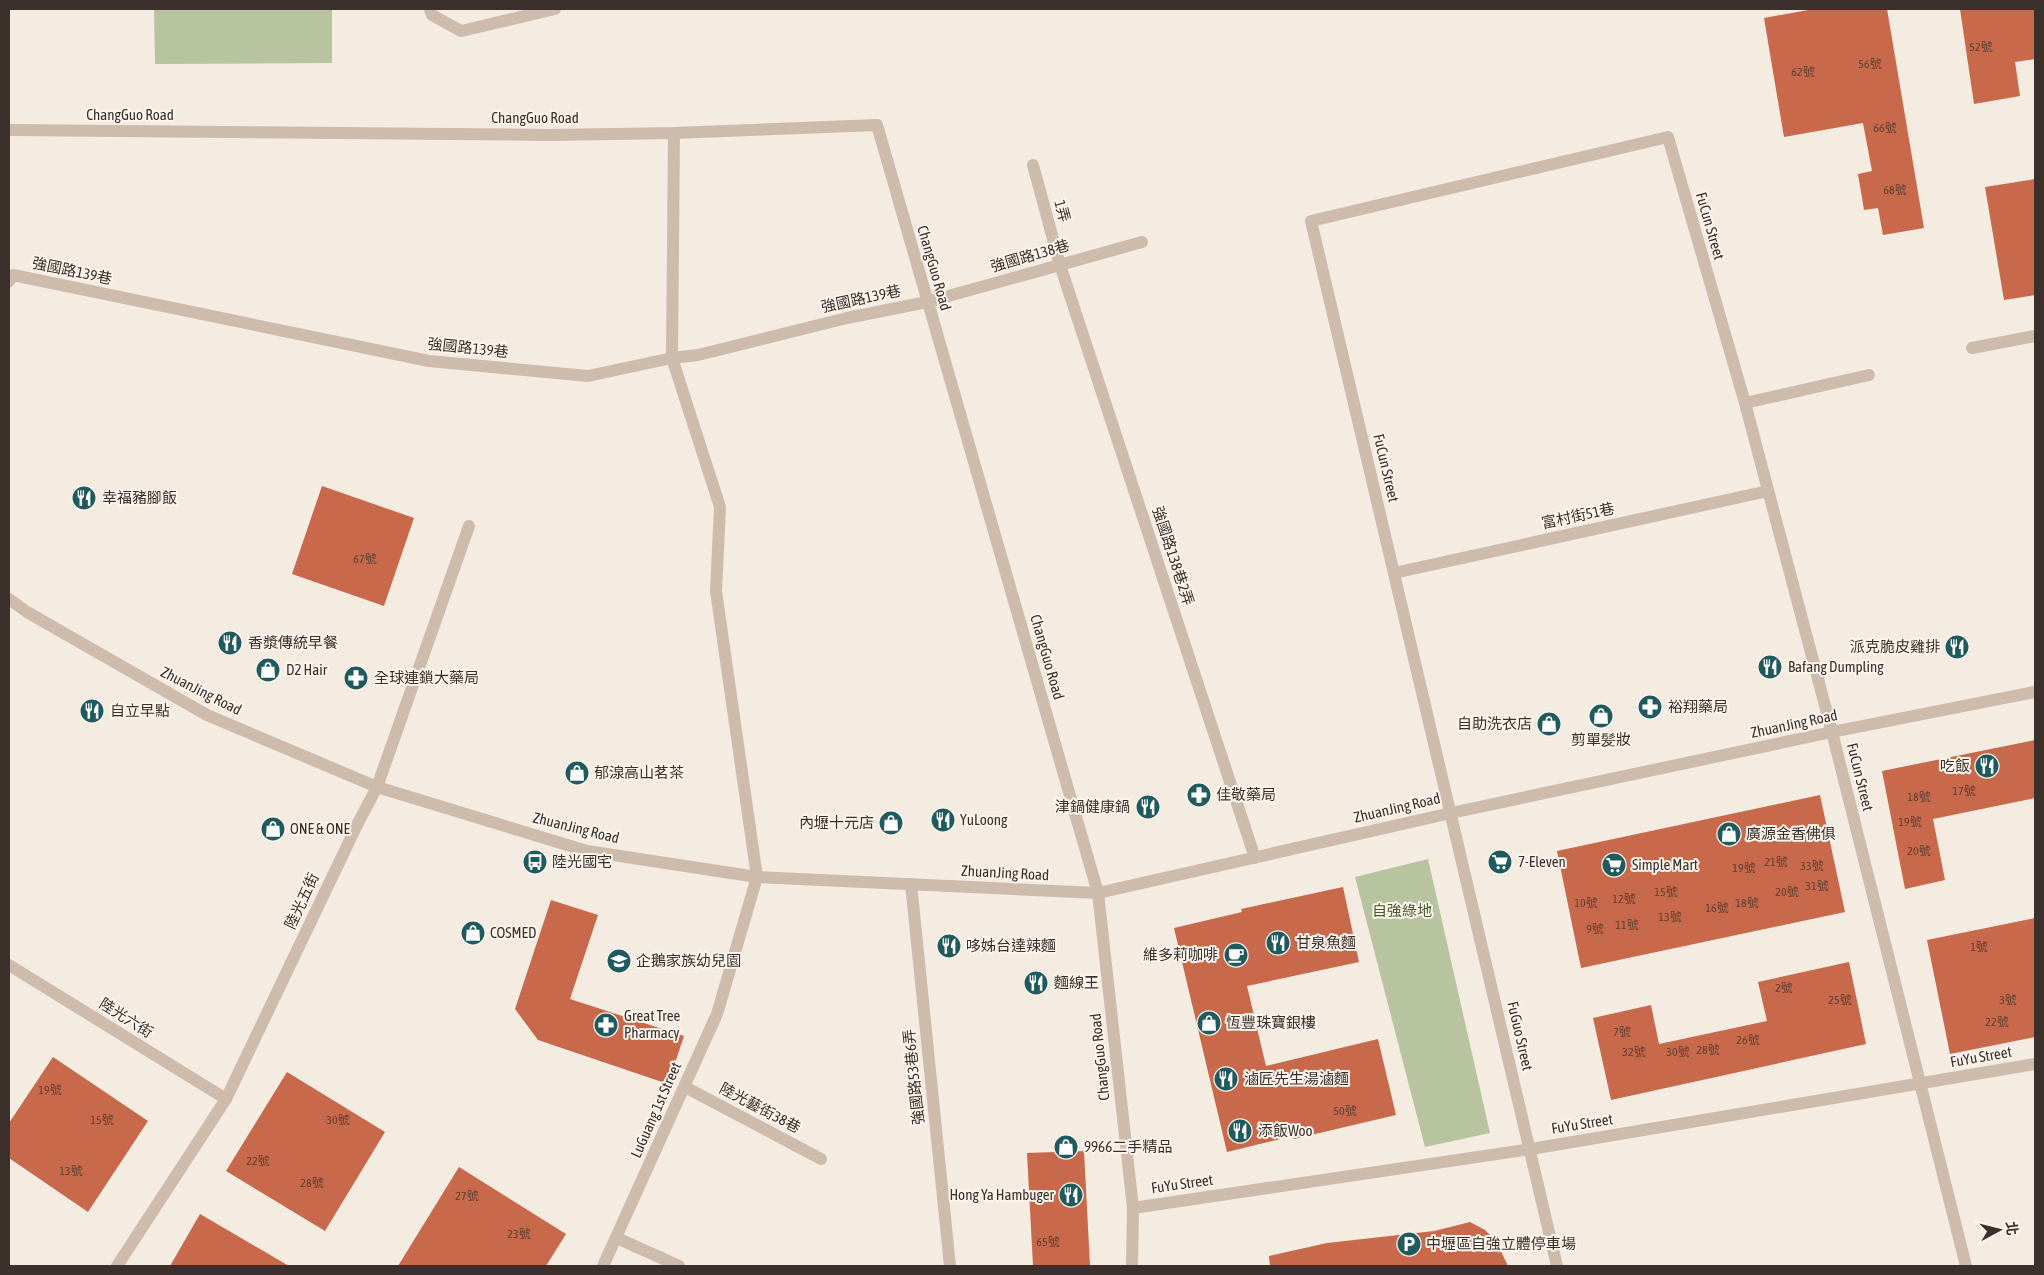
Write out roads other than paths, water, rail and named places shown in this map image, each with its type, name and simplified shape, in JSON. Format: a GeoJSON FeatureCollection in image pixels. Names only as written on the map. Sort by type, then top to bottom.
{"type":"FeatureCollection","features":[{"type":"Feature","properties":{"kind":"street"},"geometry":{"type":"LineString","coordinates":[[430,9],[432,15],[461,31],[555,9]]}},
{"type":"Feature","properties":{"kind":"street","name":"ChangGuo Road"},"geometry":{"type":"LineString","coordinates":[[9,130],[541,135],[674,134],[877,125],[1098,893],[1133,1208],[1132,1266]]}},
{"type":"Feature","properties":{"kind":"street"},"geometry":{"type":"LineString","coordinates":[[674,134],[672,358],[720,508],[716,591],[757,877]]}},
{"type":"Feature","properties":{"kind":"street","name":"FuCun Street"},"geometry":{"type":"LineString","coordinates":[[1451,813],[1311,221],[1668,137],[1745,403],[1832,732],[1966,1266]]}},
{"type":"Feature","properties":{"kind":"street","name":"1弄"},"geometry":{"type":"LineString","coordinates":[[1033,165],[1060,265]]}},
{"type":"Feature","properties":{"kind":"street","name":"強國路138巷"},"geometry":{"type":"LineString","coordinates":[[927,302],[1142,242]]}},
{"type":"Feature","properties":{"kind":"street","name":"強國路138巷2弄"},"geometry":{"type":"LineString","coordinates":[[1060,265],[1255,858]]}},
{"type":"Feature","properties":{"kind":"street","name":"強國路139巷"},"geometry":{"type":"LineString","coordinates":[[9,281],[13,276],[429,361],[588,376],[698,354],[847,318],[927,302]]}},
{"type":"Feature","properties":{"kind":"street"},"geometry":{"type":"LineString","coordinates":[[1972,348],[2035,336]]}},
{"type":"Feature","properties":{"kind":"street"},"geometry":{"type":"LineString","coordinates":[[1745,403],[1869,375]]}},
{"type":"Feature","properties":{"kind":"street","name":"富村街51巷"},"geometry":{"type":"LineString","coordinates":[[1394,573],[1768,491]]}},
{"type":"Feature","properties":{"kind":"street","name":"陸光五街"},"geometry":{"type":"LineString","coordinates":[[117,1266],[226,1099],[356,824],[377,787],[469,526]]}},
{"type":"Feature","properties":{"kind":"street","name":"ZhuanJing Road"},"geometry":{"type":"LineString","coordinates":[[9,599],[27,612],[207,715],[377,787],[587,850],[757,877],[1098,893],[1451,813],[1832,732],[2035,692]]}},
{"type":"Feature","properties":{"kind":"street","name":"FuGuo Street"},"geometry":{"type":"LineString","coordinates":[[1451,813],[1557,1266]]}},
{"type":"Feature","properties":{"kind":"street","name":"LuGuang 1st Street"},"geometry":{"type":"LineString","coordinates":[[603,1266],[717,1014],[757,877]]}},
{"type":"Feature","properties":{"kind":"street","name":"強國路53巷6弄"},"geometry":{"type":"LineString","coordinates":[[911,884],[950,1266]]}},
{"type":"Feature","properties":{"kind":"street","name":"陸光六街"},"geometry":{"type":"LineString","coordinates":[[9,965],[226,1099]]}},
{"type":"Feature","properties":{"kind":"street","name":"FuYu Street"},"geometry":{"type":"LineString","coordinates":[[1133,1208],[1531,1149],[2035,1064]]}},
{"type":"Feature","properties":{"kind":"street","name":"陸光藝街38巷"},"geometry":{"type":"LineString","coordinates":[[685,1086],[821,1159]]}},
{"type":"Feature","properties":{"kind":"street"},"geometry":{"type":"LineString","coordinates":[[617,1238],[679,1266]]}},
{"type":"Feature","properties":{"kind":"place","name":"幸福豬腳飯"},"geometry":{"type":"Point","coordinates":[84,498]}},
{"type":"Feature","properties":{"kind":"place","name":"香漿傳統早餐"},"geometry":{"type":"Point","coordinates":[230,643]}},
{"type":"Feature","properties":{"kind":"place","name":"派克脆皮雞排"},"geometry":{"type":"Point","coordinates":[1957,647]}},
{"type":"Feature","properties":{"kind":"place","name":"Bafang Dumpling"},"geometry":{"type":"Point","coordinates":[1770,667]}},
{"type":"Feature","properties":{"kind":"place","name":"D2 Hair"},"geometry":{"type":"Point","coordinates":[268,670]}},
{"type":"Feature","properties":{"kind":"place","name":"全球連鎖大藥局"},"geometry":{"type":"Point","coordinates":[356,678]}},
{"type":"Feature","properties":{"kind":"place","name":"裕翔藥局"},"geometry":{"type":"Point","coordinates":[1650,707]}},
{"type":"Feature","properties":{"kind":"place","name":"自立早點"},"geometry":{"type":"Point","coordinates":[92,711]}},
{"type":"Feature","properties":{"kind":"place","name":"剪單髪妝"},"geometry":{"type":"Point","coordinates":[1601,716]}},
{"type":"Feature","properties":{"kind":"place","name":"自助洗衣店"},"geometry":{"type":"Point","coordinates":[1549,724]}},
{"type":"Feature","properties":{"kind":"place","name":"吃飯"},"geometry":{"type":"Point","coordinates":[1987,766]}},
{"type":"Feature","properties":{"kind":"place","name":"郁湶高山茗茶"},"geometry":{"type":"Point","coordinates":[577,773]}},
{"type":"Feature","properties":{"kind":"place","name":"佳敬藥局"},"geometry":{"type":"Point","coordinates":[1199,795]}},
{"type":"Feature","properties":{"kind":"place","name":"津鍋健康鍋"},"geometry":{"type":"Point","coordinates":[1148,807]}},
{"type":"Feature","properties":{"kind":"place","name":"YuLoong"},"geometry":{"type":"Point","coordinates":[943,820]}},
{"type":"Feature","properties":{"kind":"place","name":"內壢十元店"},"geometry":{"type":"Point","coordinates":[891,823]}},
{"type":"Feature","properties":{"kind":"place","name":"ONE & ONE"},"geometry":{"type":"Point","coordinates":[273,829]}},
{"type":"Feature","properties":{"kind":"place","name":"廣源金香佛俱"},"geometry":{"type":"Point","coordinates":[1729,834]}},
{"type":"Feature","properties":{"kind":"place","name":"陸光國宅"},"geometry":{"type":"Point","coordinates":[535,862]}},
{"type":"Feature","properties":{"kind":"place","name":"7-Eleven"},"geometry":{"type":"Point","coordinates":[1500,862]}},
{"type":"Feature","properties":{"kind":"place","name":"Simple Mart"},"geometry":{"type":"Point","coordinates":[1614,865]}},
{"type":"Feature","properties":{"kind":"place","name":"COSMED"},"geometry":{"type":"Point","coordinates":[473,933]}},
{"type":"Feature","properties":{"kind":"place","name":"甘泉魚麵"},"geometry":{"type":"Point","coordinates":[1278,943]}},
{"type":"Feature","properties":{"kind":"place","name":"哆姊台達辣麵"},"geometry":{"type":"Point","coordinates":[949,946]}},
{"type":"Feature","properties":{"kind":"place","name":"維多莉咖啡"},"geometry":{"type":"Point","coordinates":[1236,955]}},
{"type":"Feature","properties":{"kind":"place","name":"企鵝家族幼兒園"},"geometry":{"type":"Point","coordinates":[619,961]}},
{"type":"Feature","properties":{"kind":"place","name":"麵線王"},"geometry":{"type":"Point","coordinates":[1036,983]}},
{"type":"Feature","properties":{"kind":"place","name":"恆豐珠寶銀樓"},"geometry":{"type":"Point","coordinates":[1209,1023]}},
{"type":"Feature","properties":{"kind":"place","name":"Great Tree Pharmacy"},"geometry":{"type":"Point","coordinates":[606,1025]}},
{"type":"Feature","properties":{"kind":"place","name":"滷匠先生湯滷麵"},"geometry":{"type":"Point","coordinates":[1226,1079]}},
{"type":"Feature","properties":{"kind":"place","name":"添飯Woo"},"geometry":{"type":"Point","coordinates":[1240,1131]}},
{"type":"Feature","properties":{"kind":"place","name":"9966二手精品"},"geometry":{"type":"Point","coordinates":[1066,1147]}},
{"type":"Feature","properties":{"kind":"place","name":"Hong Ya Hambuger"},"geometry":{"type":"Point","coordinates":[1071,1195]}},
{"type":"Feature","properties":{"kind":"place","name":"中壢區自強立體停車場"},"geometry":{"type":"Point","coordinates":[1409,1244]}},
{"type":"Feature","properties":{"kind":"park label","name":"自強綠地"},"geometry":{"type":"Point","coordinates":[1402,911]}}]}
